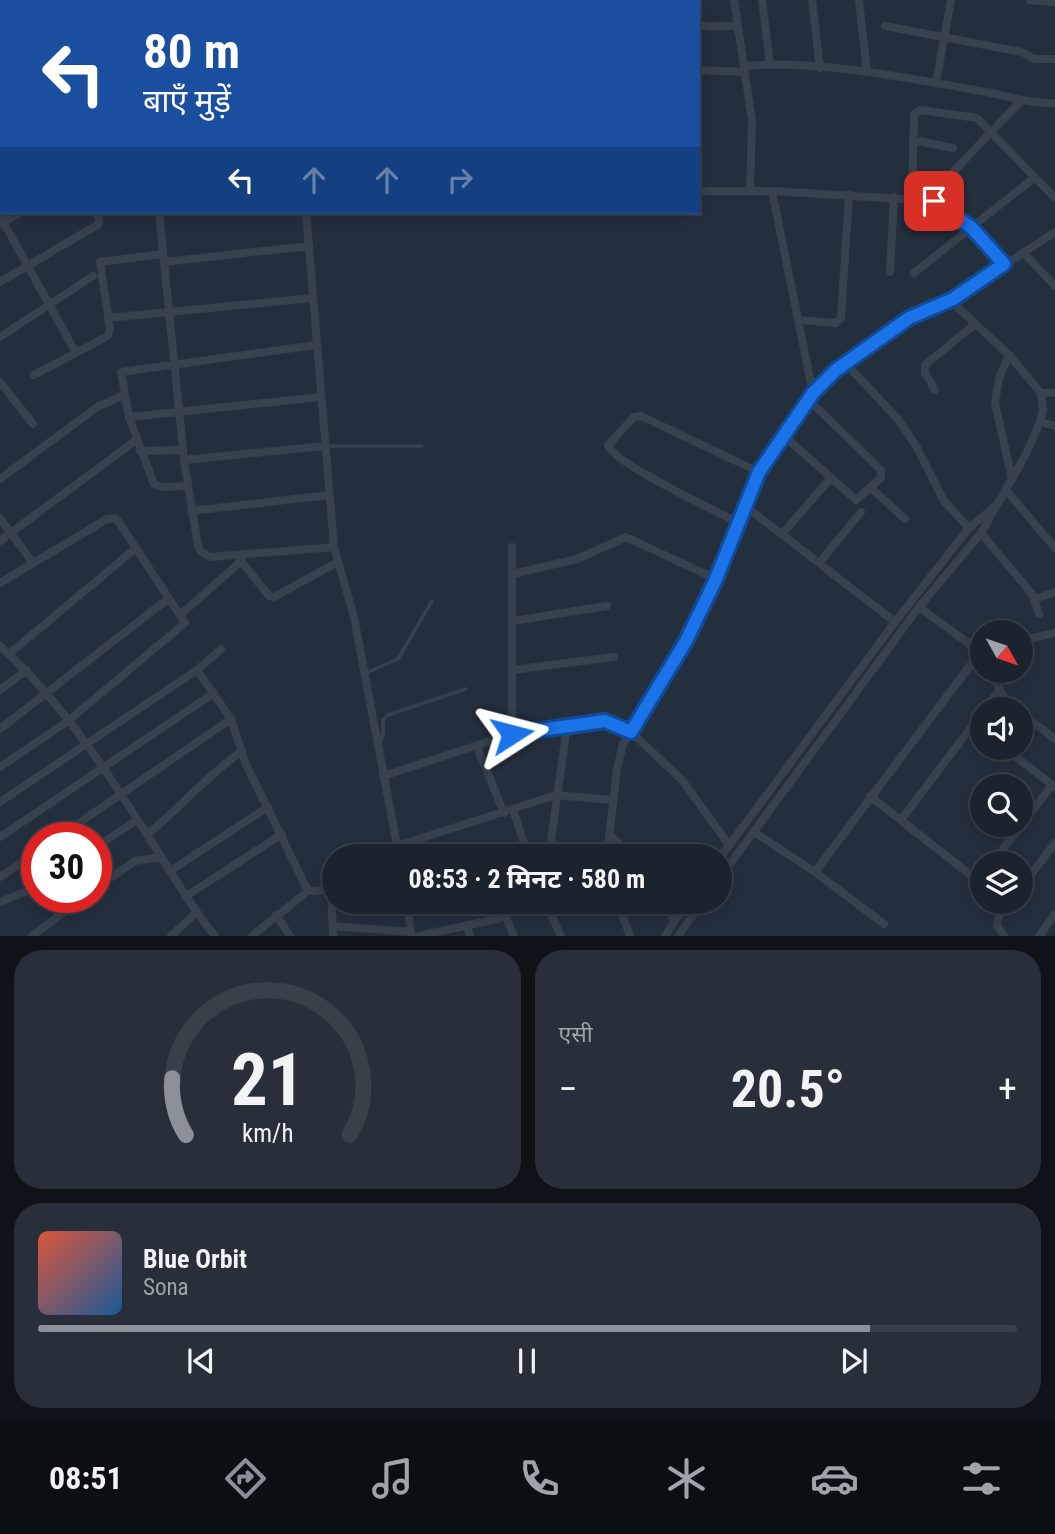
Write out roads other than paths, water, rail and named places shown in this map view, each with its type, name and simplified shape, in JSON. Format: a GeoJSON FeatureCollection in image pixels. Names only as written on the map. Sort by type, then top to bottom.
{"type":"FeatureCollection","features":[{"type":"Feature","properties":{"kind":"street"},"geometry":{"type":"LineString","coordinates":[[734,0],[752,121],[750,191]]}},
{"type":"Feature","properties":{"kind":"street"},"geometry":{"type":"LineString","coordinates":[[762,0],[770,64]]}},
{"type":"Feature","properties":{"kind":"street"},"geometry":{"type":"LineString","coordinates":[[812,0],[820,68]]}},
{"type":"Feature","properties":{"kind":"street"},"geometry":{"type":"LineString","coordinates":[[859,0],[867,72]]}},
{"type":"Feature","properties":{"kind":"street"},"geometry":{"type":"LineString","coordinates":[[936,83],[951,0]]}},
{"type":"Feature","properties":{"kind":"street"},"geometry":{"type":"LineString","coordinates":[[1030,0],[1055,2]]}},
{"type":"Feature","properties":{"kind":"street"},"geometry":{"type":"LineString","coordinates":[[700,26],[737,26]]}},
{"type":"Feature","properties":{"kind":"street"},"geometry":{"type":"LineString","coordinates":[[885,26],[1022,52],[1035,59],[1055,59]]}},
{"type":"Feature","properties":{"kind":"street"},"geometry":{"type":"LineString","coordinates":[[700,70],[744,69],[770,64],[867,72],[1000,94],[1034,104],[1055,103]]}},
{"type":"Feature","properties":{"kind":"street"},"geometry":{"type":"LineString","coordinates":[[934,201],[951,174],[1021,101]]}},
{"type":"Feature","properties":{"kind":"street"},"geometry":{"type":"LineString","coordinates":[[912,198],[914,114],[921,110],[970,115],[992,131],[1055,198]]}},
{"type":"Feature","properties":{"kind":"street"},"geometry":{"type":"LineString","coordinates":[[913,140],[953,148]]}},
{"type":"Feature","properties":{"kind":"street"},"geometry":{"type":"LineString","coordinates":[[914,273],[1035,177]]}},
{"type":"Feature","properties":{"kind":"street"},"geometry":{"type":"LineString","coordinates":[[700,191],[772,191],[934,201],[972,228],[1004,264]]}},
{"type":"Feature","properties":{"kind":"street"},"geometry":{"type":"LineString","coordinates":[[772,191],[799,320],[811,396],[881,470],[881,478],[856,500],[782,434]]}},
{"type":"Feature","properties":{"kind":"street"},"geometry":{"type":"LineString","coordinates":[[799,320],[836,323],[841,318],[849,195]]}},
{"type":"Feature","properties":{"kind":"street"},"geometry":{"type":"LineString","coordinates":[[890,272],[894,197]]}},
{"type":"Feature","properties":{"kind":"street"},"geometry":{"type":"LineString","coordinates":[[0,282],[99,224],[98,214]]}},
{"type":"Feature","properties":{"kind":"street"},"geometry":{"type":"LineString","coordinates":[[159,214],[184,455],[191,511],[201,551],[211,557],[242,557],[334,547]]}},
{"type":"Feature","properties":{"kind":"street"},"geometry":{"type":"LineString","coordinates":[[306,214],[334,547],[354,617],[397,844]]}},
{"type":"Feature","properties":{"kind":"street"},"geometry":{"type":"LineString","coordinates":[[1,221],[76,353]]}},
{"type":"Feature","properties":{"kind":"street"},"geometry":{"type":"LineString","coordinates":[[608,844],[620,753],[686,641],[716,579],[759,472],[782,434],[811,396],[845,363],[909,318],[953,299],[1023,252],[1053,237]]}},
{"type":"Feature","properties":{"kind":"street"},"geometry":{"type":"LineString","coordinates":[[34,375],[108,336],[100,262],[309,246]]}},
{"type":"Feature","properties":{"kind":"street"},"geometry":{"type":"LineString","coordinates":[[1023,252],[1055,286]]}},
{"type":"Feature","properties":{"kind":"street"},"geometry":{"type":"LineString","coordinates":[[0,337],[93,276]]}},
{"type":"Feature","properties":{"kind":"street"},"geometry":{"type":"LineString","coordinates":[[108,318],[313,298]]}},
{"type":"Feature","properties":{"kind":"street"},"geometry":{"type":"LineString","coordinates":[[732,862],[919,607],[981,533],[1040,422],[1043,410],[1041,393],[1009,355],[954,304],[953,299]]}},
{"type":"Feature","properties":{"kind":"street"},"geometry":{"type":"LineString","coordinates":[[936,390],[925,373],[925,365],[975,324]]}},
{"type":"Feature","properties":{"kind":"street"},"geometry":{"type":"LineString","coordinates":[[188,486],[156,486],[136,440],[120,374],[124,370],[316,345]]}},
{"type":"Feature","properties":{"kind":"street"},"geometry":{"type":"LineString","coordinates":[[1009,355],[999,378],[995,403],[1012,479]]}},
{"type":"Feature","properties":{"kind":"street"},"geometry":{"type":"LineString","coordinates":[[845,363],[898,419],[916,446],[944,501],[970,528]]}},
{"type":"Feature","properties":{"kind":"street"},"geometry":{"type":"LineString","coordinates":[[0,382],[33,424]]}},
{"type":"Feature","properties":{"kind":"street"},"geometry":{"type":"LineString","coordinates":[[1041,393],[1055,393]]}},
{"type":"Feature","properties":{"kind":"street"},"geometry":{"type":"LineString","coordinates":[[0,480],[97,407],[124,395]]}},
{"type":"Feature","properties":{"kind":"street"},"geometry":{"type":"LineString","coordinates":[[129,417],[321,397]]}},
{"type":"Feature","properties":{"kind":"street"},"geometry":{"type":"LineString","coordinates":[[737,522],[610,453],[610,440],[634,417],[641,416],[759,472]]}},
{"type":"Feature","properties":{"kind":"street"},"geometry":{"type":"LineString","coordinates":[[1040,422],[1055,426]]}},
{"type":"Feature","properties":{"kind":"street"},"geometry":{"type":"LineString","coordinates":[[0,541],[136,440]]}},
{"type":"Feature","properties":{"kind":"street"},"geometry":{"type":"LineString","coordinates":[[141,450],[184,455],[325,446]]}},
{"type":"Feature","properties":{"kind":"street"},"geometry":{"type":"LineString","coordinates":[[782,534],[830,478]]}},
{"type":"Feature","properties":{"kind":"street"},"geometry":{"type":"LineString","coordinates":[[871,488],[905,519]]}},
{"type":"Feature","properties":{"kind":"street"},"geometry":{"type":"LineString","coordinates":[[1006,490],[1055,548]]}},
{"type":"Feature","properties":{"kind":"street"},"geometry":{"type":"LineString","coordinates":[[191,511],[330,495]]}},
{"type":"Feature","properties":{"kind":"street"},"geometry":{"type":"LineString","coordinates":[[730,844],[895,622],[970,528],[998,502]]}},
{"type":"Feature","properties":{"kind":"street"},"geometry":{"type":"LineString","coordinates":[[744,505],[895,622]]}},
{"type":"Feature","properties":{"kind":"street"},"geometry":{"type":"LineString","coordinates":[[819,563],[861,512]]}},
{"type":"Feature","properties":{"kind":"street"},"geometry":{"type":"LineString","coordinates":[[0,583],[112,517],[119,521],[186,623],[68,721],[0,766]]}},
{"type":"Feature","properties":{"kind":"street"},"geometry":{"type":"LineString","coordinates":[[0,518],[32,562]]}},
{"type":"Feature","properties":{"kind":"street"},"geometry":{"type":"LineString","coordinates":[[981,533],[1035,599],[1039,614]]}},
{"type":"Feature","properties":{"kind":"street"},"geometry":{"type":"LineString","coordinates":[[513,574],[577,559],[626,537],[716,579]]}},
{"type":"Feature","properties":{"kind":"street"},"geometry":{"type":"LineString","coordinates":[[512,547],[512,734]]}},
{"type":"Feature","properties":{"kind":"street"},"geometry":{"type":"LineString","coordinates":[[9,654],[136,548]]}},
{"type":"Feature","properties":{"kind":"street"},"geometry":{"type":"LineString","coordinates":[[242,557],[269,596],[274,597],[338,562]]}},
{"type":"Feature","properties":{"kind":"street"},"geometry":{"type":"LineString","coordinates":[[182,614],[242,557]]}},
{"type":"Feature","properties":{"kind":"street"},"geometry":{"type":"LineString","coordinates":[[1035,599],[1055,592]]}},
{"type":"Feature","properties":{"kind":"street"},"geometry":{"type":"LineString","coordinates":[[0,729],[169,598]]}},
{"type":"Feature","properties":{"kind":"street"},"geometry":{"type":"LineString","coordinates":[[513,621],[607,606]]}},
{"type":"Feature","properties":{"kind":"street"},"geometry":{"type":"LineString","coordinates":[[919,607],[970,645]]}},
{"type":"Feature","properties":{"kind":"street"},"geometry":{"type":"LineString","coordinates":[[1033,638],[1055,634]]}},
{"type":"Feature","properties":{"kind":"street"},"geometry":{"type":"LineString","coordinates":[[0,646],[27,670],[48,694],[162,857],[195,913],[215,936]]}},
{"type":"Feature","properties":{"kind":"street"},"geometry":{"type":"LineString","coordinates":[[0,802],[197,670],[221,649]]}},
{"type":"Feature","properties":{"kind":"street"},"geometry":{"type":"LineString","coordinates":[[512,670],[614,656]]}},
{"type":"Feature","properties":{"kind":"street"},"geometry":{"type":"LineString","coordinates":[[0,690],[27,670]]}},
{"type":"Feature","properties":{"kind":"street"},"geometry":{"type":"LineString","coordinates":[[197,670],[231,719],[242,751],[308,891]]}},
{"type":"Feature","properties":{"kind":"street"},"geometry":{"type":"LineString","coordinates":[[815,872],[870,796],[970,670]]}},
{"type":"Feature","properties":{"kind":"street"},"geometry":{"type":"LineString","coordinates":[[997,683],[1007,697]]}},
{"type":"Feature","properties":{"kind":"street"},"geometry":{"type":"LineString","coordinates":[[994,697],[1000,689]]}},
{"type":"Feature","properties":{"kind":"street"},"geometry":{"type":"LineString","coordinates":[[0,837],[214,693]]}},
{"type":"Feature","properties":{"kind":"street"},"geometry":{"type":"LineString","coordinates":[[80,822],[231,719]]}},
{"type":"Feature","properties":{"kind":"street"},"geometry":{"type":"LineString","coordinates":[[383,776],[512,734],[605,721],[631,732],[682,780],[728,844]]}},
{"type":"Feature","properties":{"kind":"street"},"geometry":{"type":"LineString","coordinates":[[1033,722],[1055,739]]}},
{"type":"Feature","properties":{"kind":"street"},"geometry":{"type":"LineString","coordinates":[[550,844],[567,725]]}},
{"type":"Feature","properties":{"kind":"street"},"geometry":{"type":"LineString","coordinates":[[901,820],[970,729]]}},
{"type":"Feature","properties":{"kind":"street"},"geometry":{"type":"LineString","coordinates":[[477,747],[504,813]]}},
{"type":"Feature","properties":{"kind":"street"},"geometry":{"type":"LineString","coordinates":[[147,835],[181,807],[208,775],[242,751]]}},
{"type":"Feature","properties":{"kind":"street"},"geometry":{"type":"LineString","coordinates":[[1002,851],[1054,786],[1020,760]]}},
{"type":"Feature","properties":{"kind":"street"},"geometry":{"type":"LineString","coordinates":[[418,844],[556,795],[613,800]]}},
{"type":"Feature","properties":{"kind":"street"},"geometry":{"type":"LineString","coordinates":[[870,796],[970,873]]}},
{"type":"Feature","properties":{"kind":"street"},"geometry":{"type":"LineString","coordinates":[[170,871],[268,807]]}},
{"type":"Feature","properties":{"kind":"street"},"geometry":{"type":"LineString","coordinates":[[513,809],[523,844]]}},
{"type":"Feature","properties":{"kind":"street"},"geometry":{"type":"LineString","coordinates":[[112,836],[137,820]]}},
{"type":"Feature","properties":{"kind":"street"},"geometry":{"type":"LineString","coordinates":[[754,832],[815,872],[884,924]]}},
{"type":"Feature","properties":{"kind":"street"},"geometry":{"type":"LineString","coordinates":[[185,897],[282,834]]}},
{"type":"Feature","properties":{"kind":"street"},"geometry":{"type":"LineString","coordinates":[[609,834],[619,844]]}},
{"type":"Feature","properties":{"kind":"street"},"geometry":{"type":"LineString","coordinates":[[1033,871],[1055,843]]}},
{"type":"Feature","properties":{"kind":"street"},"geometry":{"type":"LineString","coordinates":[[112,877],[135,861],[162,857]]}},
{"type":"Feature","properties":{"kind":"street"},"geometry":{"type":"LineString","coordinates":[[0,877],[21,863]]}},
{"type":"Feature","properties":{"kind":"street"},"geometry":{"type":"LineString","coordinates":[[251,936],[308,891],[322,890]]}},
{"type":"Feature","properties":{"kind":"street"},"geometry":{"type":"LineString","coordinates":[[0,902],[21,893]]}},
{"type":"Feature","properties":{"kind":"street"},"geometry":{"type":"LineString","coordinates":[[32,936],[63,913]]}},
{"type":"Feature","properties":{"kind":"street"},"geometry":{"type":"LineString","coordinates":[[171,936],[195,913]]}},
{"type":"Feature","properties":{"kind":"street"},"geometry":{"type":"LineString","coordinates":[[410,914],[414,934]]}},
{"type":"Feature","properties":{"kind":"street"},"geometry":{"type":"LineString","coordinates":[[505,914],[514,936]]}},
{"type":"Feature","properties":{"kind":"street"},"geometry":{"type":"LineString","coordinates":[[550,914],[561,936]]}},
{"type":"Feature","properties":{"kind":"street"},"geometry":{"type":"LineString","coordinates":[[622,914],[630,936]]}},
{"type":"Feature","properties":{"kind":"street"},"geometry":{"type":"LineString","coordinates":[[671,914],[674,920]]}},
{"type":"Feature","properties":{"kind":"street"},"geometry":{"type":"LineString","coordinates":[[665,936],[678,914]]}},
{"type":"Feature","properties":{"kind":"street"},"geometry":{"type":"LineString","coordinates":[[678,936],[694,914]]}},
{"type":"Feature","properties":{"kind":"street"},"geometry":{"type":"LineString","coordinates":[[1002,914],[997,925],[1004,936]]}},
{"type":"Feature","properties":{"kind":"street"},"geometry":{"type":"LineString","coordinates":[[276,915],[290,936]]}},
{"type":"Feature","properties":{"kind":"street"},"geometry":{"type":"LineString","coordinates":[[333,931],[414,934],[506,917]]}},
{"type":"Feature","properties":{"kind":"street"},"geometry":{"type":"LineString","coordinates":[[1039,936],[1054,919]]}},
{"type":"Feature","properties":{"kind":"street"},"geometry":{"type":"LineString","coordinates":[[467,925],[470,936]]}},
{"type":"Feature","properties":{"kind":"lane"},"geometry":{"type":"LineString","coordinates":[[325,446],[422,446]]}},
{"type":"Feature","properties":{"kind":"lane"},"geometry":{"type":"LineString","coordinates":[[364,673],[398,659],[432,601]]}},
{"type":"Feature","properties":{"kind":"lane"},"geometry":{"type":"LineString","coordinates":[[376,745],[383,740],[383,720],[388,715],[466,690]]}}]}
